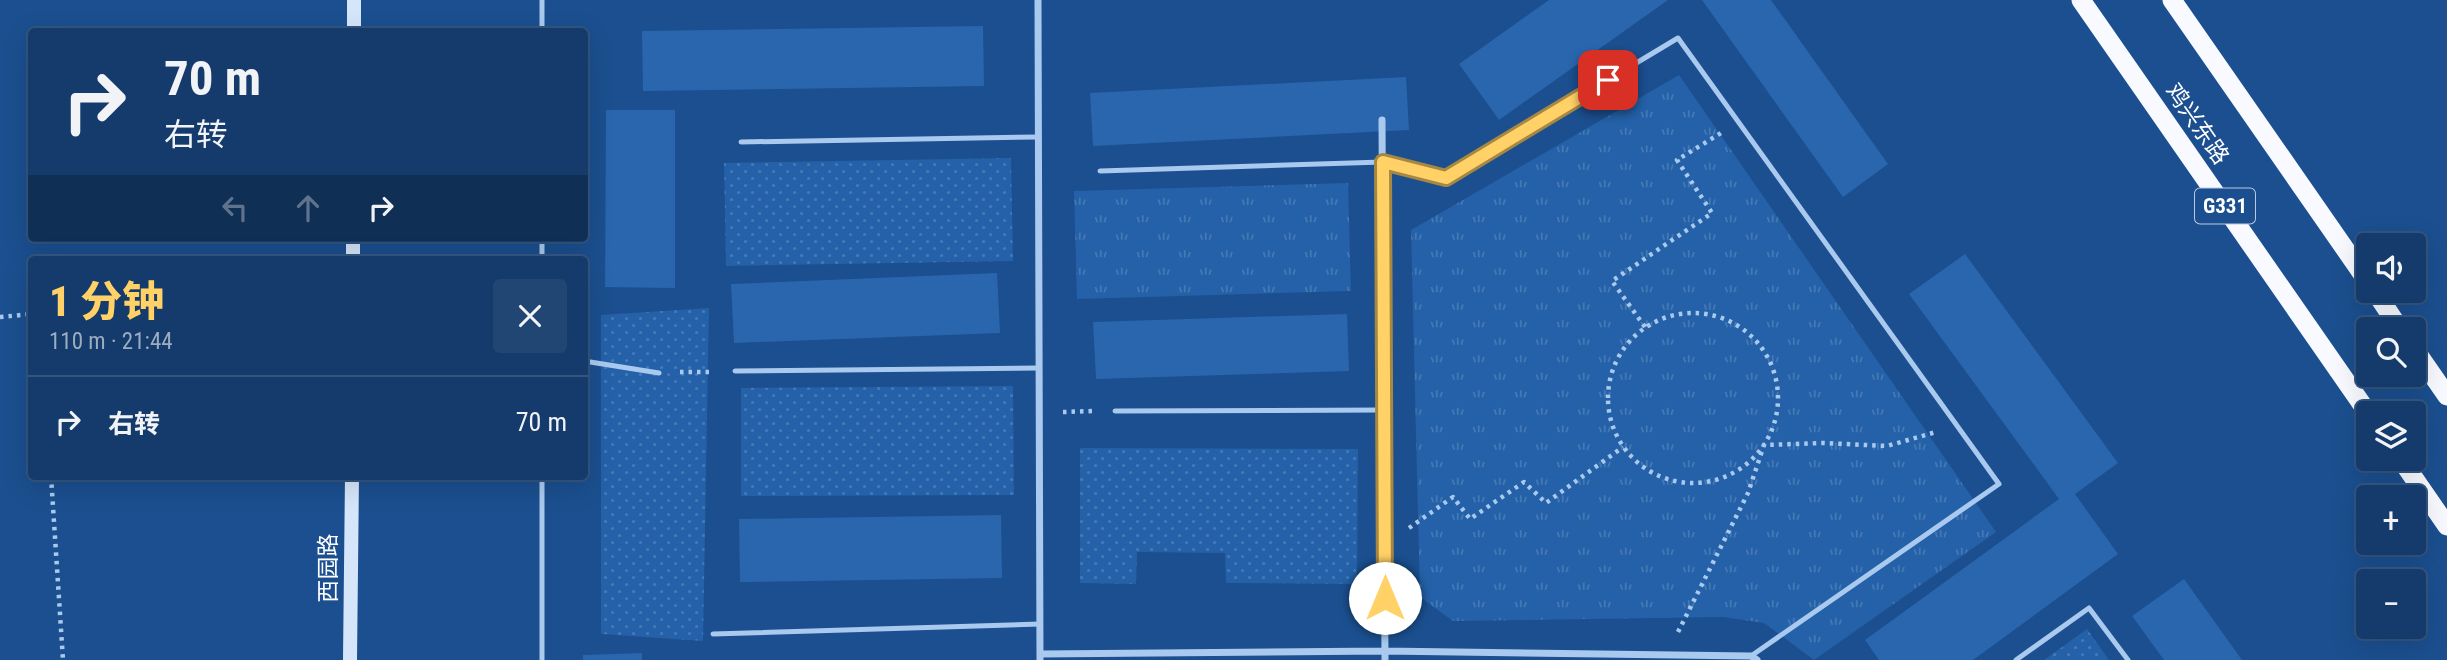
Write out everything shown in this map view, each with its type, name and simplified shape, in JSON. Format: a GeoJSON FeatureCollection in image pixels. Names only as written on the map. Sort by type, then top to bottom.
{"type":"FeatureCollection","features":[{"type":"Feature","properties":{"kind":"highway","name":"鸡兴东路"},"geometry":{"type":"LineString","coordinates":[[2081,0],[2360,401]]}},
{"type":"Feature","properties":{"kind":"highway"},"geometry":{"type":"LineString","coordinates":[[2172,0],[2356,265]]}},
{"type":"Feature","properties":{"kind":"highway"},"geometry":{"type":"LineString","coordinates":[[2426,366],[2447,396]]}},
{"type":"Feature","properties":{"kind":"highway"},"geometry":{"type":"LineString","coordinates":[[2409,471],[2447,526]]}},
{"type":"Feature","properties":{"kind":"main road"},"geometry":{"type":"LineString","coordinates":[[354,0],[354,28]]}},
{"type":"Feature","properties":{"kind":"main road","name":"西园路"},"geometry":{"type":"LineString","coordinates":[[350,660],[352,480]]}},
{"type":"Feature","properties":{"kind":"street"},"geometry":{"type":"LineString","coordinates":[[1038,0],[1040,657],[1665,655],[1754,658]]}},
{"type":"Feature","properties":{"kind":"street"},"geometry":{"type":"LineString","coordinates":[[1382,120],[1385,656]]}},
{"type":"Feature","properties":{"kind":"lane"},"geometry":{"type":"LineString","coordinates":[[542,0],[542,28]]}},
{"type":"Feature","properties":{"kind":"lane"},"geometry":{"type":"LineString","coordinates":[[1100,171],[1383,162],[1446,178],[1678,38],[1999,484],[1754,658]]}},
{"type":"Feature","properties":{"kind":"lane"},"geometry":{"type":"LineString","coordinates":[[741,142],[1038,137]]}},
{"type":"Feature","properties":{"kind":"lane"},"geometry":{"type":"LineString","coordinates":[[588,362],[659,373]]}},
{"type":"Feature","properties":{"kind":"lane"},"geometry":{"type":"LineString","coordinates":[[736,371],[1039,368]]}},
{"type":"Feature","properties":{"kind":"lane"},"geometry":{"type":"LineString","coordinates":[[1115,411],[1384,410]]}},
{"type":"Feature","properties":{"kind":"lane"},"geometry":{"type":"LineString","coordinates":[[542,480],[542,660]]}},
{"type":"Feature","properties":{"kind":"lane"},"geometry":{"type":"LineString","coordinates":[[2016,660],[2089,608],[2128,660]]}},
{"type":"Feature","properties":{"kind":"lane"},"geometry":{"type":"LineString","coordinates":[[713,634],[1040,624]]}},
{"type":"Feature","properties":{"kind":"path"},"geometry":{"type":"LineString","coordinates":[[1645,327],[1612,281],[1712,213],[1677,160],[1739,122]]}},
{"type":"Feature","properties":{"kind":"path"},"geometry":{"type":"LineString","coordinates":[[1665,655],[1748,493],[1764,445],[1776,419],[1778,391],[1771,363],[1755,339],[1732,321],[1704,313],[1675,314],[1645,327],[1627,343],[1612,368],[1608,395],[1611,422],[1623,447],[1642,466],[1667,479],[1694,483],[1721,478],[1745,466],[1764,445],[1887,446],[1957,426]]}},
{"type":"Feature","properties":{"kind":"path"},"geometry":{"type":"LineString","coordinates":[[0,317],[28,314]]}},
{"type":"Feature","properties":{"kind":"path"},"geometry":{"type":"LineString","coordinates":[[659,373],[736,371]]}},
{"type":"Feature","properties":{"kind":"path"},"geometry":{"type":"LineString","coordinates":[[1039,412],[1115,411]]}},
{"type":"Feature","properties":{"kind":"path"},"geometry":{"type":"LineString","coordinates":[[1385,545],[1453,498],[1470,519],[1524,482],[1546,503],[1623,447]]}},
{"type":"Feature","properties":{"kind":"path"},"geometry":{"type":"LineString","coordinates":[[51,480],[63,660]]}},
{"type":"Feature","properties":{"kind":"green space"},"geometry":{"type":"Polygon","coordinates":[[[1679,75],[1996,532],[1814,660],[1764,623],[1723,617],[1453,621],[1420,597],[1411,230],[1679,75]]]}},
{"type":"Feature","properties":{"kind":"green space"},"geometry":{"type":"Polygon","coordinates":[[[1011,158],[1013,261],[726,266],[724,163],[1011,158]]]}},
{"type":"Feature","properties":{"kind":"green space"},"geometry":{"type":"Polygon","coordinates":[[[1348,183],[1351,291],[1077,299],[1074,191],[1348,183]]]}},
{"type":"Feature","properties":{"kind":"green space"},"geometry":{"type":"Polygon","coordinates":[[[709,308],[703,641],[601,634],[601,315],[709,308]]]}},
{"type":"Feature","properties":{"kind":"green space"},"geometry":{"type":"Polygon","coordinates":[[[1013,386],[1014,495],[741,496],[741,388],[1013,386]]]}},
{"type":"Feature","properties":{"kind":"green space"},"geometry":{"type":"Polygon","coordinates":[[[1080,448],[1358,449],[1357,584],[1226,583],[1225,553],[1137,552],[1136,584],[1080,583],[1080,448]]]}},
{"type":"Feature","properties":{"kind":"green space"},"geometry":{"type":"Polygon","coordinates":[[[2087,629],[2109,660],[2044,660],[2087,629]]]}},
{"type":"Feature","properties":{"kind":"building"},"geometry":{"type":"Polygon","coordinates":[[[1549,0],[1668,0],[1499,120],[1459,64],[1549,0]]]}},
{"type":"Feature","properties":{"kind":"building"},"geometry":{"type":"Polygon","coordinates":[[[1702,0],[1771,0],[1888,164],[1843,197],[1702,0]]]}},
{"type":"Feature","properties":{"kind":"building"},"geometry":{"type":"Polygon","coordinates":[[[983,26],[984,86],[643,91],[642,31],[983,26]]]}},
{"type":"Feature","properties":{"kind":"building"},"geometry":{"type":"Polygon","coordinates":[[[1406,77],[1409,130],[1093,146],[1090,93],[1406,77]]]}},
{"type":"Feature","properties":{"kind":"building"},"geometry":{"type":"Polygon","coordinates":[[[606,110],[675,110],[675,288],[605,287],[606,110]]]}},
{"type":"Feature","properties":{"kind":"building"},"geometry":{"type":"Polygon","coordinates":[[[1965,254],[2118,463],[2075,494],[2118,554],[1973,660],[1879,660],[1865,640],[2059,499],[1909,294],[1965,254]]]}},
{"type":"Feature","properties":{"kind":"building"},"geometry":{"type":"Polygon","coordinates":[[[997,273],[1000,333],[734,343],[731,284],[997,273]]]}},
{"type":"Feature","properties":{"kind":"building"},"geometry":{"type":"Polygon","coordinates":[[[1347,314],[1349,371],[1096,379],[1093,322],[1347,314]]]}},
{"type":"Feature","properties":{"kind":"building"},"geometry":{"type":"Polygon","coordinates":[[[1001,515],[1002,578],[740,582],[739,519],[1001,515]]]}},
{"type":"Feature","properties":{"kind":"building"},"geometry":{"type":"Polygon","coordinates":[[[2184,579],[2242,660],[2164,660],[2132,616],[2184,579]]]}},
{"type":"Feature","properties":{"kind":"building"},"geometry":{"type":"Polygon","coordinates":[[[642,653],[642,660],[583,660],[583,655],[642,653]]]}},
{"type":"Feature","properties":{"kind":"route"},"geometry":{"type":"LineString","coordinates":[[1385,598],[1383,162],[1446,178],[1608,80]]}}]}
